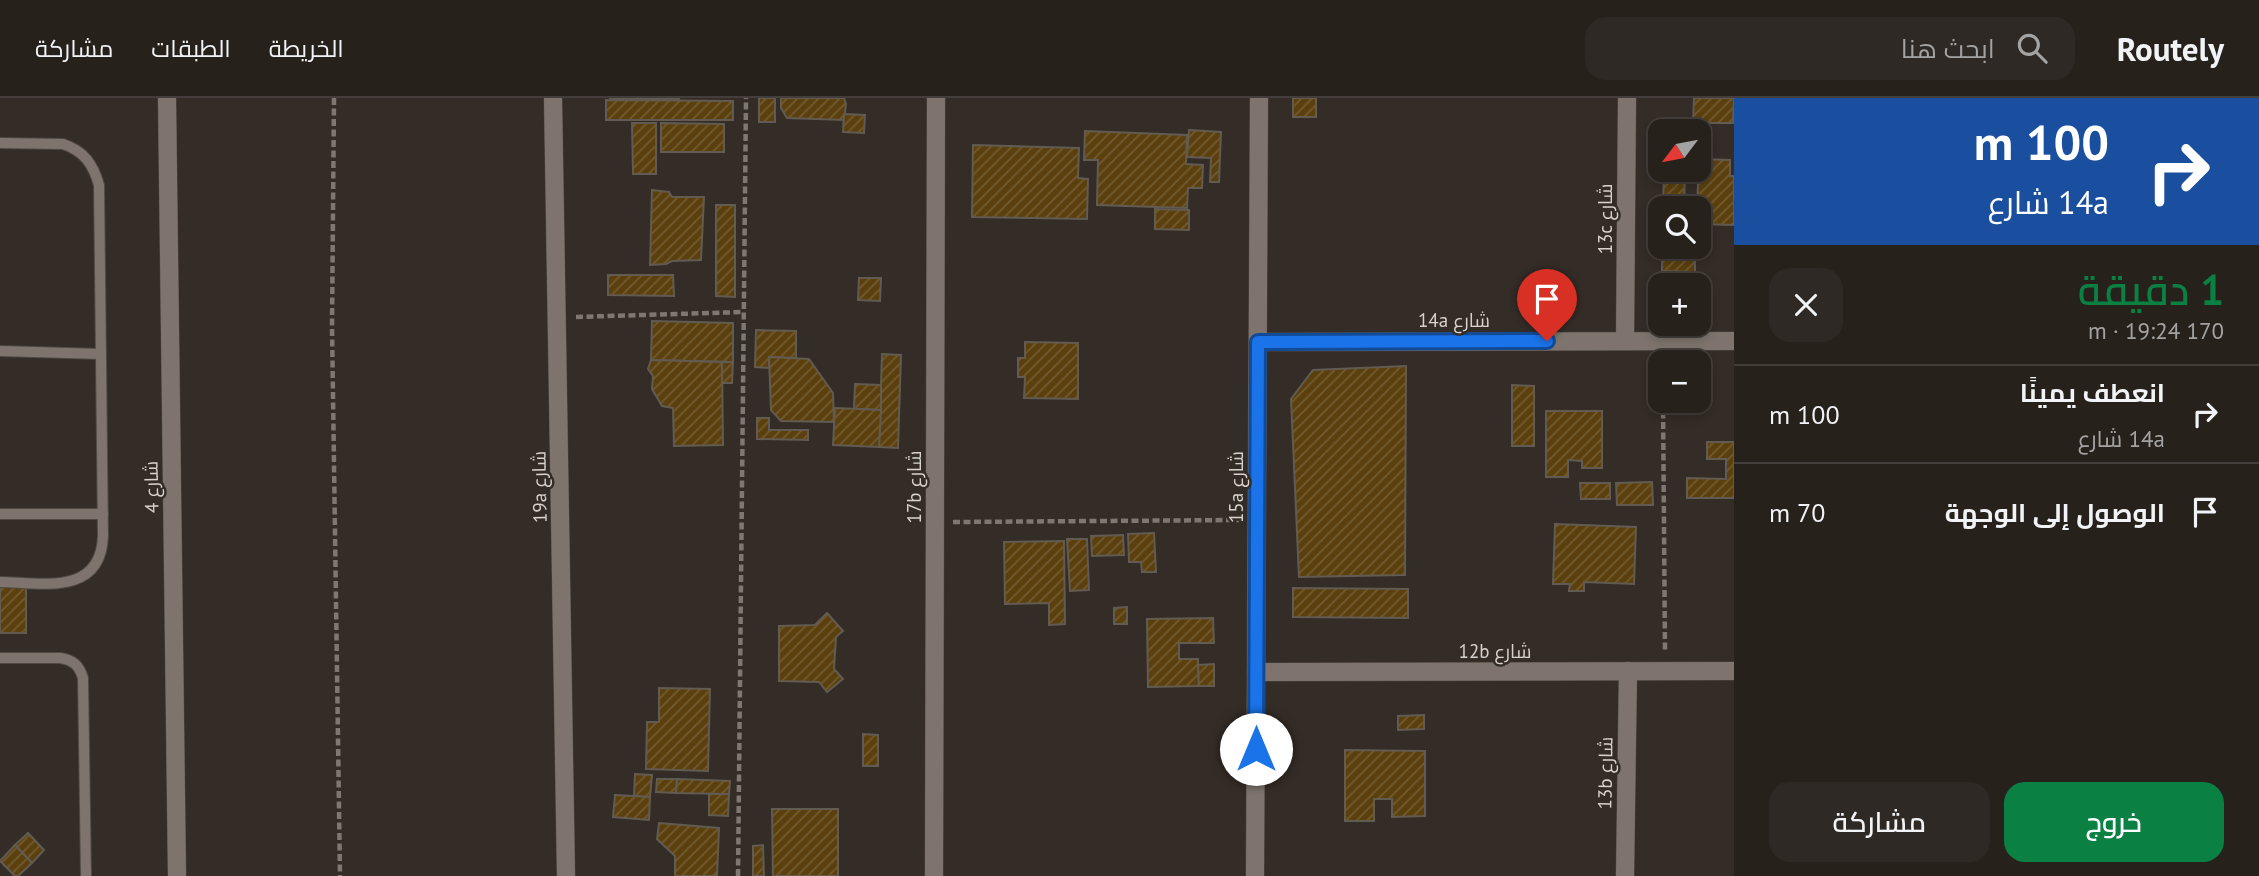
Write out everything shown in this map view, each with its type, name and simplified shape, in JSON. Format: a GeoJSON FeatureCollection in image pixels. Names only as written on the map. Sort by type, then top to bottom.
{"type":"FeatureCollection","features":[{"type":"Feature","properties":{"kind":"street","name":"شارع 4"},"geometry":{"type":"LineString","coordinates":[[167,98],[177,876]]}},
{"type":"Feature","properties":{"kind":"street","name":"19a شارع"},"geometry":{"type":"LineString","coordinates":[[554,98],[566,876]]}},
{"type":"Feature","properties":{"kind":"street","name":"17b شارع"},"geometry":{"type":"LineString","coordinates":[[934,876],[936,98]]}},
{"type":"Feature","properties":{"kind":"street","name":"15a شارع"},"geometry":{"type":"LineString","coordinates":[[1255,876],[1259,98]]}},
{"type":"Feature","properties":{"kind":"street","name":"13c شارع"},"geometry":{"type":"LineString","coordinates":[[1625,341],[1627,98]]}},
{"type":"Feature","properties":{"kind":"street","name":"14a شارع"},"geometry":{"type":"LineString","coordinates":[[1258,342],[1734,341]]}},
{"type":"Feature","properties":{"kind":"street","name":"13b شارع"},"geometry":{"type":"LineString","coordinates":[[1625,876],[1628,671]]}},
{"type":"Feature","properties":{"kind":"street","name":"12b شارع"},"geometry":{"type":"LineString","coordinates":[[1256,672],[1734,671]]}},
{"type":"Feature","properties":{"kind":"lane"},"geometry":{"type":"LineString","coordinates":[[0,143],[63,144],[82,153],[95,172],[99,185],[103,514],[103,549],[92,570],[82,577],[60,583],[0,582]]}},
{"type":"Feature","properties":{"kind":"lane"},"geometry":{"type":"LineString","coordinates":[[0,351],[101,354]]}},
{"type":"Feature","properties":{"kind":"lane"},"geometry":{"type":"LineString","coordinates":[[0,514],[103,514]]}},
{"type":"Feature","properties":{"kind":"lane"},"geometry":{"type":"LineString","coordinates":[[0,658],[60,658],[75,663],[80,670],[83,678],[86,876]]}},
{"type":"Feature","properties":{"kind":"path"},"geometry":{"type":"LineString","coordinates":[[334,98],[332,326],[340,876]]}},
{"type":"Feature","properties":{"kind":"path"},"geometry":{"type":"LineString","coordinates":[[738,876],[746,98]]}},
{"type":"Feature","properties":{"kind":"path"},"geometry":{"type":"LineString","coordinates":[[557,318],[743,312]]}},
{"type":"Feature","properties":{"kind":"path"},"geometry":{"type":"LineString","coordinates":[[1663,413],[1665,671]]}},
{"type":"Feature","properties":{"kind":"path"},"geometry":{"type":"LineString","coordinates":[[935,522],[1257,519]]}},
{"type":"Feature","properties":{"kind":"building"},"geometry":{"type":"Polygon","coordinates":[[[679,98],[679,100],[610,100],[679,98]]]}},
{"type":"Feature","properties":{"kind":"building"},"geometry":{"type":"Polygon","coordinates":[[[759,98],[775,98],[775,122],[759,122],[759,98]]]}},
{"type":"Feature","properties":{"kind":"building"},"geometry":{"type":"Polygon","coordinates":[[[781,98],[844,98],[844,120],[787,118],[781,108],[781,98]]]}},
{"type":"Feature","properties":{"kind":"building"},"geometry":{"type":"Polygon","coordinates":[[[1293,98],[1316,98],[1316,117],[1293,117],[1293,98]]]}},
{"type":"Feature","properties":{"kind":"building"},"geometry":{"type":"Polygon","coordinates":[[[1694,98],[1734,98],[1733,123],[1693,119],[1694,98]]]}},
{"type":"Feature","properties":{"kind":"building"},"geometry":{"type":"Polygon","coordinates":[[[606,100],[733,101],[733,120],[606,120],[606,100]]]}},
{"type":"Feature","properties":{"kind":"building"},"geometry":{"type":"Polygon","coordinates":[[[844,114],[865,115],[864,133],[843,132],[844,114]]]}},
{"type":"Feature","properties":{"kind":"building"},"geometry":{"type":"Polygon","coordinates":[[[632,123],[656,123],[656,174],[633,174],[632,123]]]}},
{"type":"Feature","properties":{"kind":"building"},"geometry":{"type":"Polygon","coordinates":[[[661,123],[724,124],[724,152],[661,152],[661,123]]]}},
{"type":"Feature","properties":{"kind":"building"},"geometry":{"type":"Polygon","coordinates":[[[1189,130],[1221,132],[1219,182],[1210,182],[1211,158],[1187,157],[1189,130]]]}},
{"type":"Feature","properties":{"kind":"building"},"geometry":{"type":"Polygon","coordinates":[[[1085,131],[1187,135],[1186,164],[1203,165],[1202,188],[1188,188],[1187,208],[1097,205],[1098,160],[1084,160],[1085,131]]]}},
{"type":"Feature","properties":{"kind":"building"},"geometry":{"type":"Polygon","coordinates":[[[973,145],[1079,148],[1078,178],[1088,179],[1087,219],[972,217],[973,145]]]}},
{"type":"Feature","properties":{"kind":"building"},"geometry":{"type":"Polygon","coordinates":[[[1712,159],[1730,160],[1730,176],[1734,176],[1734,225],[1711,224],[1711,196],[1697,196],[1698,182],[1712,182],[1712,159]]]}},
{"type":"Feature","properties":{"kind":"building"},"geometry":{"type":"Polygon","coordinates":[[[1664,182],[1685,182],[1684,196],[1663,196],[1664,182]]]}},
{"type":"Feature","properties":{"kind":"building"},"geometry":{"type":"Polygon","coordinates":[[[652,190],[669,192],[672,197],[704,197],[701,260],[650,265],[652,190]]]}},
{"type":"Feature","properties":{"kind":"building"},"geometry":{"type":"Polygon","coordinates":[[[716,205],[735,205],[735,297],[716,296],[716,205]]]}},
{"type":"Feature","properties":{"kind":"building"},"geometry":{"type":"Polygon","coordinates":[[[1155,209],[1189,210],[1189,230],[1155,229],[1155,209]]]}},
{"type":"Feature","properties":{"kind":"building"},"geometry":{"type":"Polygon","coordinates":[[[1662,259],[1695,259],[1695,272],[1662,271],[1662,259]]]}},
{"type":"Feature","properties":{"kind":"building"},"geometry":{"type":"Polygon","coordinates":[[[608,275],[673,275],[674,296],[608,295],[608,275]]]}},
{"type":"Feature","properties":{"kind":"building"},"geometry":{"type":"Polygon","coordinates":[[[859,278],[881,278],[880,301],[858,300],[859,278]]]}},
{"type":"Feature","properties":{"kind":"building"},"geometry":{"type":"Polygon","coordinates":[[[652,321],[733,323],[733,362],[651,360],[652,321]]]}},
{"type":"Feature","properties":{"kind":"building"},"geometry":{"type":"Polygon","coordinates":[[[756,330],[796,331],[796,358],[769,357],[769,368],[755,367],[756,330]]]}},
{"type":"Feature","properties":{"kind":"building"},"geometry":{"type":"Polygon","coordinates":[[[1025,342],[1078,343],[1078,399],[1024,398],[1025,377],[1018,377],[1018,358],[1025,358],[1025,342]]]}},
{"type":"Feature","properties":{"kind":"building"},"geometry":{"type":"Polygon","coordinates":[[[882,354],[901,355],[898,448],[879,447],[882,354]]]}},
{"type":"Feature","properties":{"kind":"building"},"geometry":{"type":"Polygon","coordinates":[[[769,357],[809,359],[833,393],[834,422],[781,421],[771,410],[769,357]]]}},
{"type":"Feature","properties":{"kind":"building"},"geometry":{"type":"Polygon","coordinates":[[[651,360],[722,362],[723,445],[674,446],[673,408],[662,406],[652,389],[653,376],[648,369],[651,360]]]}},
{"type":"Feature","properties":{"kind":"building"},"geometry":{"type":"Polygon","coordinates":[[[722,362],[733,362],[732,383],[722,383],[722,362]]]}},
{"type":"Feature","properties":{"kind":"building"},"geometry":{"type":"Polygon","coordinates":[[[1406,366],[1405,575],[1299,577],[1291,399],[1313,370],[1406,366]]]}},
{"type":"Feature","properties":{"kind":"building"},"geometry":{"type":"Polygon","coordinates":[[[855,384],[881,385],[881,410],[854,409],[855,384]]]}},
{"type":"Feature","properties":{"kind":"building"},"geometry":{"type":"Polygon","coordinates":[[[1512,385],[1534,386],[1534,446],[1512,446],[1512,385]]]}},
{"type":"Feature","properties":{"kind":"building"},"geometry":{"type":"Polygon","coordinates":[[[835,408],[881,410],[879,447],[833,445],[835,408]]]}},
{"type":"Feature","properties":{"kind":"building"},"geometry":{"type":"Polygon","coordinates":[[[1546,411],[1602,411],[1602,468],[1582,468],[1582,461],[1568,460],[1568,477],[1546,477],[1546,411]]]}},
{"type":"Feature","properties":{"kind":"building"},"geometry":{"type":"Polygon","coordinates":[[[757,418],[769,418],[769,430],[808,430],[808,440],[757,439],[757,418]]]}},
{"type":"Feature","properties":{"kind":"building"},"geometry":{"type":"Polygon","coordinates":[[[1707,442],[1734,442],[1734,498],[1687,498],[1687,478],[1726,479],[1726,459],[1707,459],[1707,442]]]}},
{"type":"Feature","properties":{"kind":"building"},"geometry":{"type":"Polygon","coordinates":[[[1652,482],[1653,505],[1617,505],[1616,483],[1652,482]]]}},
{"type":"Feature","properties":{"kind":"building"},"geometry":{"type":"Polygon","coordinates":[[[1580,483],[1610,483],[1610,499],[1581,499],[1580,483]]]}},
{"type":"Feature","properties":{"kind":"building"},"geometry":{"type":"Polygon","coordinates":[[[1555,524],[1636,527],[1634,584],[1584,582],[1584,591],[1569,591],[1570,584],[1553,584],[1555,524]]]}},
{"type":"Feature","properties":{"kind":"building"},"geometry":{"type":"Polygon","coordinates":[[[1154,533],[1156,572],[1142,572],[1141,562],[1129,562],[1128,534],[1154,533]]]}},
{"type":"Feature","properties":{"kind":"building"},"geometry":{"type":"Polygon","coordinates":[[[1123,535],[1124,555],[1092,556],[1091,536],[1123,535]]]}},
{"type":"Feature","properties":{"kind":"building"},"geometry":{"type":"Polygon","coordinates":[[[1067,539],[1087,539],[1089,590],[1070,591],[1067,539]]]}},
{"type":"Feature","properties":{"kind":"building"},"geometry":{"type":"Polygon","coordinates":[[[1064,541],[1065,624],[1049,625],[1049,603],[1005,604],[1004,542],[1064,541]]]}},
{"type":"Feature","properties":{"kind":"building"},"geometry":{"type":"Polygon","coordinates":[[[0,586],[26,587],[26,633],[0,633],[0,586]]]}},
{"type":"Feature","properties":{"kind":"building"},"geometry":{"type":"Polygon","coordinates":[[[1293,588],[1408,589],[1408,618],[1293,617],[1293,588]]]}},
{"type":"Feature","properties":{"kind":"building"},"geometry":{"type":"Polygon","coordinates":[[[1127,607],[1127,624],[1114,624],[1114,608],[1127,607]]]}},
{"type":"Feature","properties":{"kind":"building"},"geometry":{"type":"Polygon","coordinates":[[[827,613],[843,631],[836,637],[834,669],[843,679],[827,692],[819,682],[779,681],[779,626],[815,625],[827,613]]]}},
{"type":"Feature","properties":{"kind":"building"},"geometry":{"type":"Polygon","coordinates":[[[1213,618],[1214,643],[1179,643],[1179,659],[1198,659],[1199,686],[1148,687],[1147,619],[1213,618]]]}},
{"type":"Feature","properties":{"kind":"building"},"geometry":{"type":"Polygon","coordinates":[[[1214,664],[1214,686],[1199,686],[1198,665],[1214,664]]]}},
{"type":"Feature","properties":{"kind":"building"},"geometry":{"type":"Polygon","coordinates":[[[659,688],[710,689],[708,771],[646,769],[647,722],[659,722],[659,688]]]}},
{"type":"Feature","properties":{"kind":"building"},"geometry":{"type":"Polygon","coordinates":[[[1424,715],[1424,729],[1398,730],[1398,716],[1424,715]]]}},
{"type":"Feature","properties":{"kind":"building"},"geometry":{"type":"Polygon","coordinates":[[[863,734],[878,735],[878,766],[863,766],[863,734]]]}},
{"type":"Feature","properties":{"kind":"building"},"geometry":{"type":"Polygon","coordinates":[[[1345,750],[1425,751],[1425,816],[1392,817],[1392,799],[1374,799],[1374,821],[1345,821],[1345,750]]]}},
{"type":"Feature","properties":{"kind":"building"},"geometry":{"type":"Polygon","coordinates":[[[635,774],[652,775],[650,797],[634,796],[635,774]]]}},
{"type":"Feature","properties":{"kind":"building"},"geometry":{"type":"Polygon","coordinates":[[[657,779],[677,779],[676,793],[656,792],[657,779]]]}},
{"type":"Feature","properties":{"kind":"building"},"geometry":{"type":"Polygon","coordinates":[[[677,779],[730,781],[729,794],[676,793],[677,779]]]}},
{"type":"Feature","properties":{"kind":"building"},"geometry":{"type":"Polygon","coordinates":[[[709,794],[729,794],[728,816],[709,815],[709,794]]]}},
{"type":"Feature","properties":{"kind":"building"},"geometry":{"type":"Polygon","coordinates":[[[615,795],[650,797],[649,820],[613,817],[615,795]]]}},
{"type":"Feature","properties":{"kind":"building"},"geometry":{"type":"Polygon","coordinates":[[[772,809],[838,809],[838,876],[773,876],[772,809]]]}},
{"type":"Feature","properties":{"kind":"building"},"geometry":{"type":"Polygon","coordinates":[[[659,823],[719,828],[717,876],[675,876],[675,856],[657,839],[659,823]]]}},
{"type":"Feature","properties":{"kind":"building"},"geometry":{"type":"Polygon","coordinates":[[[28,833],[44,850],[32,863],[15,845],[28,833]]]}},
{"type":"Feature","properties":{"kind":"building"},"geometry":{"type":"Polygon","coordinates":[[[15,845],[32,863],[18,876],[0,861],[15,845]]]}},
{"type":"Feature","properties":{"kind":"building"},"geometry":{"type":"Polygon","coordinates":[[[763,845],[764,876],[753,876],[753,846],[763,845]]]}},
{"type":"Feature","properties":{"kind":"route"},"geometry":{"type":"LineString","coordinates":[[1256,749],[1258,342],[1547,341]]}}]}
